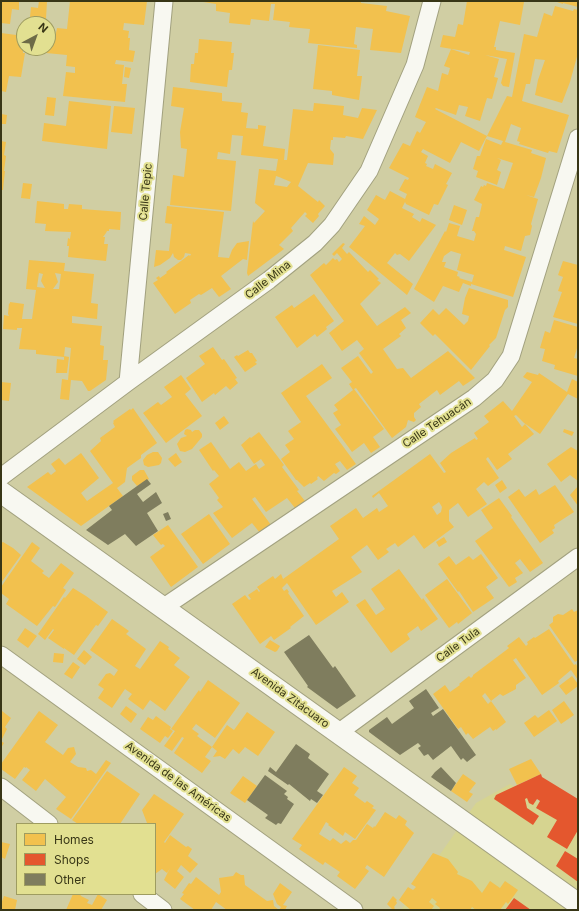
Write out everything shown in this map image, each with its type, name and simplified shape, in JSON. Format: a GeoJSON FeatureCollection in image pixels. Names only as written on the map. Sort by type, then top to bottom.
{"type":"FeatureCollection","features":[{"type":"Feature","properties":{"kind":"street","name":"Calle Tepic"},"geometry":{"type":"LineString","coordinates":[[128,382],[164,1]]}},
{"type":"Feature","properties":{"kind":"street","name":"Calle Mina"},"geometry":{"type":"LineString","coordinates":[[1,477],[128,382],[269,280],[315,242],[332,225],[369,171],[415,65],[432,1]]}},
{"type":"Feature","properties":{"kind":"street","name":"Calle Tehuacán"},"geometry":{"type":"LineString","coordinates":[[164,608],[474,398],[495,380],[511,356],[578,138]]}},
{"type":"Feature","properties":{"kind":"street","name":"Avenida Zitácuaro"},"geometry":{"type":"LineString","coordinates":[[1,492],[578,904]]}},
{"type":"Feature","properties":{"kind":"street","name":"Calle Tula"},"geometry":{"type":"LineString","coordinates":[[338,732],[578,557]]}},
{"type":"Feature","properties":{"kind":"street","name":"Avenida de las Américas"},"geometry":{"type":"LineString","coordinates":[[1,654],[354,910]]}},
{"type":"Feature","properties":{"kind":"street"},"geometry":{"type":"LineString","coordinates":[[1,787],[48,823]]}},
{"type":"Feature","properties":{"kind":"street"},"geometry":{"type":"LineString","coordinates":[[143,895],[163,910]]}},
{"type":"Feature","properties":{"kind":"shaded area"},"geometry":{"type":"Polygon","coordinates":[[[510,784],[578,827],[578,910],[401,910],[476,803],[510,784]]]}},
{"type":"Feature","properties":{"kind":"building: Homes"},"geometry":{"type":"Polygon","coordinates":[[[1,1],[19,1],[19,10],[12,9],[10,24],[1,23],[1,1]]]}},
{"type":"Feature","properties":{"kind":"building: Homes"},"geometry":{"type":"Polygon","coordinates":[[[39,1],[47,1],[46,16],[30,16],[31,7],[38,8],[39,1]]]}},
{"type":"Feature","properties":{"kind":"building: Homes"},"geometry":{"type":"Polygon","coordinates":[[[70,1],[147,1],[144,25],[124,23],[123,30],[129,31],[129,50],[135,51],[133,62],[116,60],[115,64],[124,65],[122,84],[127,84],[125,102],[63,96],[66,72],[75,73],[75,67],[66,66],[67,55],[56,54],[56,33],[57,28],[67,29],[70,1]]]}},
{"type":"Feature","properties":{"kind":"building: Homes"},"geometry":{"type":"Polygon","coordinates":[[[197,1],[361,1],[361,3],[387,6],[386,11],[410,16],[401,53],[370,50],[373,29],[356,27],[354,44],[357,45],[357,48],[308,43],[310,29],[289,27],[290,22],[273,20],[275,4],[271,4],[269,21],[251,19],[250,25],[229,23],[230,13],[216,11],[216,4],[197,1]]]}},
{"type":"Feature","properties":{"kind":"building: Homes"},"geometry":{"type":"Polygon","coordinates":[[[467,1],[524,2],[520,25],[500,21],[494,47],[496,47],[496,50],[515,53],[509,87],[503,86],[501,83],[507,59],[485,55],[499,59],[494,77],[498,78],[492,99],[487,98],[480,121],[465,116],[468,107],[459,105],[456,115],[436,108],[435,109],[487,136],[479,151],[461,142],[450,163],[423,149],[421,152],[428,156],[425,163],[427,164],[426,166],[433,169],[435,164],[452,173],[438,205],[434,204],[429,215],[406,204],[405,202],[402,208],[414,214],[412,217],[420,222],[422,218],[436,225],[409,261],[400,254],[397,255],[395,253],[387,263],[413,284],[407,295],[349,247],[365,226],[359,224],[364,216],[375,225],[379,219],[367,210],[376,195],[385,200],[390,191],[405,199],[407,194],[399,190],[405,179],[408,180],[409,178],[389,168],[403,143],[410,146],[417,131],[420,133],[426,122],[415,117],[427,87],[438,91],[442,73],[448,75],[450,68],[444,66],[451,49],[469,55],[470,52],[440,47],[443,35],[455,37],[458,24],[463,25],[467,1]]]}},
{"type":"Feature","properties":{"kind":"building: Homes"},"geometry":{"type":"Polygon","coordinates":[[[554,1],[578,1],[578,7],[563,4],[554,1]]]}},
{"type":"Feature","properties":{"kind":"building: Homes"},"geometry":{"type":"Polygon","coordinates":[[[555,6],[573,11],[574,9],[578,10],[578,53],[570,82],[562,103],[535,95],[538,80],[545,60],[535,59],[530,84],[526,84],[522,101],[569,115],[557,153],[549,151],[548,153],[519,144],[520,142],[517,141],[521,128],[511,124],[505,142],[532,150],[531,153],[546,158],[534,197],[526,195],[538,199],[531,224],[530,235],[525,236],[521,251],[505,246],[504,250],[526,257],[513,297],[463,283],[459,292],[443,286],[434,302],[414,289],[445,231],[446,232],[449,223],[460,226],[457,236],[474,241],[476,234],[472,231],[476,217],[479,217],[482,204],[474,200],[481,186],[486,186],[487,183],[504,189],[513,163],[497,158],[501,160],[497,170],[501,172],[497,185],[476,177],[478,171],[473,169],[477,156],[480,156],[486,139],[501,145],[503,141],[487,136],[507,96],[512,97],[524,34],[537,37],[544,13],[552,16],[555,6]],[[451,251],[444,256],[442,262],[446,262],[444,267],[458,272],[457,276],[460,277],[459,278],[472,282],[474,275],[457,270],[461,254],[451,251]]]}},
{"type":"Feature","properties":{"kind":"building: Homes"},"geometry":{"type":"Polygon","coordinates":[[[1,33],[16,35],[16,56],[24,56],[21,77],[9,76],[6,92],[1,91],[1,33]]]}},
{"type":"Feature","properties":{"kind":"building: Homes"},"geometry":{"type":"Polygon","coordinates":[[[199,39],[232,42],[231,53],[234,53],[232,70],[229,70],[227,87],[190,82],[191,64],[194,64],[195,53],[198,53],[199,39]]]}},
{"type":"Feature","properties":{"kind":"building: Homes"},"geometry":{"type":"Polygon","coordinates":[[[318,45],[360,50],[357,76],[362,76],[359,100],[332,95],[332,91],[313,89],[318,45]]]}},
{"type":"Feature","properties":{"kind":"building: Homes"},"geometry":{"type":"Polygon","coordinates":[[[125,67],[131,68],[129,78],[124,77],[125,67]]]}},
{"type":"Feature","properties":{"kind":"building: Homes"},"geometry":{"type":"Polygon","coordinates":[[[173,87],[222,93],[222,101],[242,103],[241,112],[248,113],[246,128],[258,129],[258,125],[266,126],[263,146],[285,149],[284,160],[287,160],[293,109],[313,111],[314,103],[344,106],[343,115],[358,118],[362,108],[377,110],[363,139],[346,136],[345,138],[333,137],[333,140],[331,140],[330,149],[334,154],[333,165],[308,163],[298,186],[318,202],[319,200],[325,206],[313,223],[305,216],[307,214],[305,212],[291,228],[293,231],[279,245],[284,249],[248,276],[247,273],[253,221],[254,223],[265,211],[255,203],[259,169],[276,171],[278,159],[241,155],[243,136],[232,135],[230,154],[218,152],[217,159],[236,161],[231,211],[170,205],[173,175],[184,177],[187,149],[181,148],[180,132],[184,108],[171,106],[173,87]],[[276,176],[274,185],[287,187],[291,182],[276,176]]]}},
{"type":"Feature","properties":{"kind":"building: Homes"},"geometry":{"type":"Polygon","coordinates":[[[47,97],[56,98],[54,116],[45,115],[47,97]]]}},
{"type":"Feature","properties":{"kind":"building: Homes"},"geometry":{"type":"Polygon","coordinates":[[[69,101],[111,106],[107,149],[42,141],[44,123],[66,126],[69,101]]]}},
{"type":"Feature","properties":{"kind":"building: Homes"},"geometry":{"type":"Polygon","coordinates":[[[114,106],[135,108],[132,134],[111,132],[114,106]]]}},
{"type":"Feature","properties":{"kind":"building: Homes"},"geometry":{"type":"Polygon","coordinates":[[[1,114],[7,115],[6,124],[1,124],[1,114]]]}},
{"type":"Feature","properties":{"kind":"building: Homes"},"geometry":{"type":"Polygon","coordinates":[[[1,141],[6,142],[3,190],[1,190],[1,141]]]}},
{"type":"Feature","properties":{"kind":"building: Homes"},"geometry":{"type":"Polygon","coordinates":[[[23,183],[32,184],[30,199],[21,198],[23,183]]]}},
{"type":"Feature","properties":{"kind":"building: Homes"},"geometry":{"type":"Polygon","coordinates":[[[37,201],[64,204],[64,209],[68,209],[69,204],[82,205],[82,209],[121,212],[120,230],[109,229],[103,237],[105,237],[104,244],[108,244],[106,261],[68,257],[69,246],[67,246],[68,238],[70,239],[71,232],[45,231],[46,224],[35,223],[37,201]]]}},
{"type":"Feature","properties":{"kind":"building: Homes"},"geometry":{"type":"Polygon","coordinates":[[[454,205],[467,210],[462,225],[449,220],[454,205]]]}},
{"type":"Feature","properties":{"kind":"building: Homes"},"geometry":{"type":"Polygon","coordinates":[[[167,206],[224,212],[218,257],[229,258],[237,243],[249,241],[247,260],[243,259],[221,276],[231,289],[219,297],[212,288],[190,300],[191,303],[175,314],[153,283],[158,280],[156,278],[159,276],[160,278],[191,254],[185,253],[181,260],[178,260],[174,257],[173,253],[170,258],[154,267],[156,250],[169,251],[172,224],[165,223],[167,206]]]}},
{"type":"Feature","properties":{"kind":"building: Homes"},"geometry":{"type":"Polygon","coordinates":[[[343,243],[345,244],[342,248],[347,254],[349,252],[368,272],[370,270],[381,283],[360,304],[377,326],[405,307],[411,313],[401,320],[406,328],[399,334],[401,336],[383,349],[397,369],[403,368],[411,378],[448,351],[475,378],[463,386],[459,381],[440,395],[437,390],[419,404],[421,407],[414,413],[416,420],[414,422],[408,420],[406,427],[392,438],[356,388],[354,389],[384,429],[373,437],[380,447],[371,453],[364,443],[352,452],[335,429],[341,425],[333,413],[338,410],[334,405],[353,390],[349,384],[352,382],[341,368],[358,356],[371,374],[373,372],[359,353],[364,349],[357,340],[342,351],[329,333],[344,321],[310,275],[324,263],[326,265],[333,258],[335,260],[337,259],[339,262],[342,259],[337,253],[334,256],[332,254],[343,243]]]}},
{"type":"Feature","properties":{"kind":"building: Homes"},"geometry":{"type":"Polygon","coordinates":[[[29,260],[65,263],[64,271],[94,274],[91,303],[98,304],[97,319],[72,316],[72,323],[102,326],[100,345],[104,346],[103,360],[108,360],[106,380],[88,391],[82,381],[71,380],[69,400],[60,399],[62,379],[68,380],[71,348],[65,347],[64,357],[36,354],[36,350],[19,349],[22,328],[17,328],[17,330],[3,329],[4,315],[9,316],[10,302],[24,304],[22,319],[32,319],[36,290],[26,289],[29,260]],[[39,273],[37,287],[45,288],[41,281],[43,274],[39,273]],[[55,273],[58,282],[53,289],[59,289],[61,274],[55,273]]]}},
{"type":"Feature","properties":{"kind":"building: Homes"},"geometry":{"type":"Polygon","coordinates":[[[563,261],[578,265],[578,324],[553,317],[562,292],[558,291],[563,277],[558,275],[563,261]]]}},
{"type":"Feature","properties":{"kind":"building: Homes"},"geometry":{"type":"Polygon","coordinates":[[[469,288],[508,300],[508,307],[505,310],[496,338],[489,345],[490,346],[471,370],[435,334],[433,336],[420,323],[433,309],[439,315],[446,308],[464,325],[468,321],[469,316],[462,314],[465,298],[469,288]]]}},
{"type":"Feature","properties":{"kind":"building: Homes"},"geometry":{"type":"Polygon","coordinates":[[[314,294],[334,321],[317,337],[315,334],[297,348],[275,317],[292,305],[294,308],[314,294]]]}},
{"type":"Feature","properties":{"kind":"building: Homes"},"geometry":{"type":"Polygon","coordinates":[[[554,320],[578,327],[578,345],[574,358],[578,359],[578,376],[554,369],[555,365],[542,361],[545,349],[540,348],[545,331],[550,333],[554,320]]]}},
{"type":"Feature","properties":{"kind":"building: Homes"},"geometry":{"type":"Polygon","coordinates":[[[213,347],[222,360],[224,359],[237,378],[235,379],[238,383],[230,390],[226,386],[215,395],[214,393],[202,402],[186,378],[205,364],[199,356],[213,347]]]}},
{"type":"Feature","properties":{"kind":"building: Homes"},"geometry":{"type":"Polygon","coordinates":[[[248,350],[252,353],[257,361],[255,362],[257,364],[245,372],[234,357],[248,350]]]}},
{"type":"Feature","properties":{"kind":"building: Homes"},"geometry":{"type":"Polygon","coordinates":[[[64,356],[69,357],[67,373],[56,373],[57,359],[64,360],[64,356]]]}},
{"type":"Feature","properties":{"kind":"building: Homes"},"geometry":{"type":"Polygon","coordinates":[[[322,364],[332,378],[306,396],[356,464],[347,470],[340,461],[335,464],[340,471],[336,474],[334,473],[324,481],[318,476],[318,479],[304,487],[296,480],[281,459],[290,452],[285,445],[294,439],[288,431],[301,422],[281,393],[322,364]]]}},
{"type":"Feature","properties":{"kind":"building: Homes"},"geometry":{"type":"Polygon","coordinates":[[[527,372],[538,375],[539,373],[567,392],[572,379],[578,382],[578,399],[568,394],[540,434],[524,423],[516,415],[514,416],[522,427],[525,424],[534,434],[508,454],[512,459],[497,470],[488,457],[486,459],[499,478],[488,486],[484,482],[476,489],[487,504],[468,517],[458,503],[449,510],[449,521],[454,527],[424,549],[414,535],[398,547],[395,543],[386,549],[389,552],[378,560],[367,545],[351,557],[362,572],[332,591],[336,597],[342,592],[349,602],[316,625],[287,583],[282,588],[284,591],[287,589],[289,592],[288,593],[304,616],[290,627],[291,628],[274,640],[271,636],[260,644],[232,604],[245,595],[249,600],[251,599],[248,595],[257,589],[259,592],[260,591],[257,587],[273,576],[275,579],[281,574],[283,579],[339,539],[330,526],[356,508],[363,518],[377,508],[379,512],[388,506],[379,493],[373,498],[372,496],[430,454],[444,473],[446,472],[440,463],[451,453],[475,438],[476,440],[478,439],[474,433],[489,422],[484,416],[503,401],[512,411],[532,382],[523,377],[527,372]],[[439,502],[432,507],[437,515],[441,512],[442,507],[439,502]]]}},
{"type":"Feature","properties":{"kind":"building: Homes"},"geometry":{"type":"Polygon","coordinates":[[[181,375],[191,389],[185,394],[202,416],[166,443],[143,413],[158,402],[161,405],[172,397],[164,387],[181,375]]]}},
{"type":"Feature","properties":{"kind":"building: Homes"},"geometry":{"type":"Polygon","coordinates":[[[1,382],[11,383],[9,401],[1,400],[1,382]]]}},
{"type":"Feature","properties":{"kind":"building: Homes"},"geometry":{"type":"Polygon","coordinates":[[[133,408],[157,443],[141,455],[141,458],[127,468],[125,482],[117,488],[123,496],[81,526],[27,487],[48,472],[51,475],[56,471],[51,464],[59,458],[65,465],[81,453],[99,478],[81,493],[87,501],[113,483],[90,451],[101,441],[100,438],[115,427],[113,421],[133,408]]]}},
{"type":"Feature","properties":{"kind":"building: Homes"},"geometry":{"type":"Polygon","coordinates":[[[224,416],[229,423],[220,430],[215,423],[224,416]]]}},
{"type":"Feature","properties":{"kind":"building: Homes"},"geometry":{"type":"Polygon","coordinates":[[[564,429],[574,432],[572,436],[563,432],[564,429]]]}},
{"type":"Feature","properties":{"kind":"building: Homes"},"geometry":{"type":"Polygon","coordinates":[[[185,430],[191,430],[192,432],[199,430],[202,437],[192,449],[185,452],[180,451],[177,444],[181,438],[187,436],[184,434],[185,430]]]}},
{"type":"Feature","properties":{"kind":"building: Homes"},"geometry":{"type":"Polygon","coordinates":[[[259,432],[284,465],[282,467],[305,501],[295,508],[287,498],[266,512],[255,497],[252,499],[271,525],[260,533],[252,523],[232,538],[213,513],[223,507],[217,500],[219,498],[209,484],[219,476],[214,470],[213,471],[199,450],[211,442],[230,469],[239,462],[246,471],[256,464],[259,469],[265,465],[261,459],[254,464],[241,445],[250,437],[251,438],[259,432]]]}},
{"type":"Feature","properties":{"kind":"building: Homes"},"geometry":{"type":"Polygon","coordinates":[[[571,447],[578,451],[578,481],[570,475],[561,482],[547,464],[571,447]]]}},
{"type":"Feature","properties":{"kind":"building: Homes"},"geometry":{"type":"Polygon","coordinates":[[[153,452],[158,452],[162,458],[161,463],[159,465],[148,467],[144,465],[143,460],[147,455],[153,452]]]}},
{"type":"Feature","properties":{"kind":"building: Homes"},"geometry":{"type":"Polygon","coordinates":[[[176,453],[182,462],[175,467],[168,459],[176,453]]]}},
{"type":"Feature","properties":{"kind":"building: Homes"},"geometry":{"type":"Polygon","coordinates":[[[140,470],[144,470],[149,479],[137,486],[132,480],[132,476],[140,470]]]}},
{"type":"Feature","properties":{"kind":"building: Homes"},"geometry":{"type":"Polygon","coordinates":[[[502,480],[507,488],[500,493],[495,485],[502,480]]]}},
{"type":"Feature","properties":{"kind":"building: Homes"},"geometry":{"type":"Polygon","coordinates":[[[555,485],[574,512],[554,525],[555,528],[552,530],[554,533],[540,543],[508,497],[519,489],[525,497],[536,489],[539,495],[555,485]]]}},
{"type":"Feature","properties":{"kind":"building: Homes"},"geometry":{"type":"Polygon","coordinates":[[[578,486],[578,506],[570,495],[578,486]]]}},
{"type":"Feature","properties":{"kind":"building: Homes"},"geometry":{"type":"Polygon","coordinates":[[[499,498],[543,563],[530,572],[520,559],[515,563],[523,573],[515,578],[517,582],[509,587],[475,541],[493,528],[481,510],[499,498]]]}},
{"type":"Feature","properties":{"kind":"building: Homes"},"geometry":{"type":"Polygon","coordinates":[[[209,514],[230,544],[203,564],[181,534],[209,514]]]}},
{"type":"Feature","properties":{"kind":"building: Homes"},"geometry":{"type":"Polygon","coordinates":[[[168,525],[198,567],[171,587],[150,557],[165,546],[163,544],[161,545],[153,535],[168,525]]]}},
{"type":"Feature","properties":{"kind":"building: Homes"},"geometry":{"type":"Polygon","coordinates":[[[444,537],[447,542],[439,547],[436,542],[444,537]]]}},
{"type":"Feature","properties":{"kind":"building: Homes"},"geometry":{"type":"Polygon","coordinates":[[[3,542],[21,555],[1,583],[1,543],[3,542]]]}},
{"type":"Feature","properties":{"kind":"building: Homes"},"geometry":{"type":"Polygon","coordinates":[[[32,542],[40,548],[31,561],[44,571],[42,573],[49,578],[61,563],[74,573],[63,588],[66,590],[55,607],[53,606],[37,626],[6,604],[9,599],[1,593],[1,587],[32,542]]]}},
{"type":"Feature","properties":{"kind":"building: Homes"},"geometry":{"type":"Polygon","coordinates":[[[481,554],[498,578],[486,587],[494,598],[473,612],[438,564],[449,556],[456,565],[469,556],[473,560],[481,554]]]}},
{"type":"Feature","properties":{"kind":"building: Homes"},"geometry":{"type":"Polygon","coordinates":[[[399,569],[438,619],[421,631],[418,626],[407,634],[410,639],[391,653],[356,605],[365,599],[376,615],[385,609],[371,589],[399,569]]]}},
{"type":"Feature","properties":{"kind":"building: Homes"},"geometry":{"type":"Polygon","coordinates":[[[447,579],[472,613],[458,624],[457,622],[449,628],[425,595],[447,579]]]}},
{"type":"Feature","properties":{"kind":"building: Homes"},"geometry":{"type":"Polygon","coordinates":[[[73,588],[108,612],[98,626],[96,625],[74,655],[48,638],[54,630],[53,629],[45,640],[38,634],[64,597],[65,598],[73,588]]]}},
{"type":"Feature","properties":{"kind":"building: Homes"},"geometry":{"type":"Polygon","coordinates":[[[572,609],[574,612],[578,610],[578,660],[575,662],[549,625],[553,622],[553,617],[558,614],[563,615],[572,609]]]}},
{"type":"Feature","properties":{"kind":"building: Homes"},"geometry":{"type":"Polygon","coordinates":[[[112,619],[129,631],[126,634],[146,649],[135,666],[140,669],[160,641],[169,647],[168,649],[180,658],[174,665],[190,677],[165,711],[150,700],[143,710],[128,699],[132,694],[125,689],[112,708],[98,698],[104,689],[98,685],[106,674],[110,673],[114,676],[118,670],[90,650],[112,619]]]}},
{"type":"Feature","properties":{"kind":"building: Homes"},"geometry":{"type":"Polygon","coordinates":[[[25,628],[37,636],[28,648],[17,640],[25,628]]]}},
{"type":"Feature","properties":{"kind":"building: Homes"},"geometry":{"type":"Polygon","coordinates":[[[549,629],[574,665],[576,664],[578,668],[578,680],[571,670],[558,681],[559,683],[542,695],[516,658],[513,660],[526,678],[516,685],[516,689],[503,696],[500,694],[491,701],[506,722],[493,731],[490,727],[473,739],[468,733],[466,735],[461,727],[458,729],[433,694],[445,685],[450,692],[469,676],[471,678],[509,648],[507,646],[519,637],[526,646],[528,644],[527,642],[549,629]],[[485,693],[482,696],[488,704],[491,701],[485,693]]]}},
{"type":"Feature","properties":{"kind":"building: Homes"},"geometry":{"type":"Polygon","coordinates":[[[270,640],[280,646],[277,651],[275,652],[265,647],[270,640]]]}},
{"type":"Feature","properties":{"kind":"building: Homes"},"geometry":{"type":"Polygon","coordinates":[[[84,650],[92,657],[85,665],[77,659],[84,650]]]}},
{"type":"Feature","properties":{"kind":"building: Homes"},"geometry":{"type":"Polygon","coordinates":[[[54,653],[64,654],[63,663],[53,662],[54,653]]]}},
{"type":"Feature","properties":{"kind":"building: Homes"},"geometry":{"type":"Polygon","coordinates":[[[73,662],[80,667],[72,679],[64,674],[73,662]]]}},
{"type":"Feature","properties":{"kind":"building: Homes"},"geometry":{"type":"Polygon","coordinates":[[[572,676],[578,686],[566,695],[559,686],[572,676]]]}},
{"type":"Feature","properties":{"kind":"building: Homes"},"geometry":{"type":"Polygon","coordinates":[[[208,680],[240,703],[215,738],[196,724],[192,729],[199,734],[197,736],[212,747],[205,757],[211,761],[202,773],[174,753],[184,738],[182,737],[172,751],[164,746],[175,731],[171,729],[208,680]]]}},
{"type":"Feature","properties":{"kind":"building: Homes"},"geometry":{"type":"Polygon","coordinates":[[[564,701],[574,715],[561,724],[552,710],[564,701]]]}},
{"type":"Feature","properties":{"kind":"building: Homes"},"geometry":{"type":"Polygon","coordinates":[[[126,706],[137,714],[131,723],[120,714],[126,706]]]}},
{"type":"Feature","properties":{"kind":"building: Homes"},"geometry":{"type":"Polygon","coordinates":[[[549,710],[557,721],[534,737],[524,723],[535,715],[538,718],[549,710]]]}},
{"type":"Feature","properties":{"kind":"building: Homes"},"geometry":{"type":"Polygon","coordinates":[[[2,711],[11,718],[5,727],[7,729],[1,741],[2,711]]]}},
{"type":"Feature","properties":{"kind":"building: Homes"},"geometry":{"type":"Polygon","coordinates":[[[39,711],[58,725],[45,742],[63,755],[68,748],[74,747],[76,754],[70,762],[78,767],[86,768],[87,771],[91,770],[96,774],[106,760],[111,763],[71,819],[56,809],[66,797],[45,779],[36,791],[22,780],[30,770],[26,767],[24,767],[15,779],[1,769],[1,764],[39,711]]]}},
{"type":"Feature","properties":{"kind":"building: Homes"},"geometry":{"type":"Polygon","coordinates":[[[247,712],[275,732],[258,756],[245,747],[239,754],[233,749],[225,759],[220,756],[213,757],[217,751],[212,747],[227,725],[234,730],[247,712]]]}},
{"type":"Feature","properties":{"kind":"building: Homes"},"geometry":{"type":"Polygon","coordinates":[[[156,716],[171,727],[170,729],[173,731],[168,738],[165,736],[160,743],[140,729],[148,717],[153,720],[156,716]]]}},
{"type":"Feature","properties":{"kind":"building: Homes"},"geometry":{"type":"Polygon","coordinates":[[[1,741],[4,743],[1,748],[1,741]]]}},
{"type":"Feature","properties":{"kind":"building: Homes"},"geometry":{"type":"Polygon","coordinates":[[[531,759],[541,774],[517,785],[509,769],[531,759]]]}},
{"type":"Feature","properties":{"kind":"building: Homes"},"geometry":{"type":"Polygon","coordinates":[[[344,767],[357,776],[352,783],[359,788],[354,795],[365,803],[367,801],[374,806],[372,808],[376,810],[355,839],[345,832],[343,836],[326,822],[319,834],[330,841],[333,838],[341,844],[346,840],[350,843],[353,840],[356,840],[367,824],[373,828],[374,826],[375,827],[385,812],[396,819],[399,815],[407,821],[405,825],[414,833],[384,877],[367,865],[365,868],[369,871],[355,889],[337,876],[340,872],[325,862],[323,865],[299,849],[302,845],[292,839],[344,767]]]}},
{"type":"Feature","properties":{"kind":"building: Homes"},"geometry":{"type":"Polygon","coordinates":[[[107,771],[140,794],[121,823],[76,823],[72,820],[107,771]]]}},
{"type":"Feature","properties":{"kind":"building: Homes"},"geometry":{"type":"Polygon","coordinates":[[[463,774],[476,783],[469,792],[473,794],[467,802],[451,791],[463,774]]]}},
{"type":"Feature","properties":{"kind":"building: Homes"},"geometry":{"type":"Polygon","coordinates":[[[243,776],[257,786],[245,803],[230,793],[243,776]]]}},
{"type":"Feature","properties":{"kind":"building: Homes"},"geometry":{"type":"Polygon","coordinates":[[[154,794],[184,814],[164,842],[165,843],[170,835],[186,847],[188,846],[192,849],[188,856],[198,864],[190,873],[181,865],[177,871],[184,877],[175,889],[164,880],[170,868],[167,873],[162,869],[156,873],[156,823],[147,823],[142,810],[154,794]]]}},
{"type":"Feature","properties":{"kind":"building: Homes"},"geometry":{"type":"Polygon","coordinates":[[[1,842],[10,844],[5,859],[1,857],[1,842]]]}},
{"type":"Feature","properties":{"kind":"building: Homes"},"geometry":{"type":"Polygon","coordinates":[[[433,853],[448,859],[458,872],[457,874],[472,881],[482,893],[490,881],[500,888],[505,881],[518,890],[508,904],[506,902],[500,910],[476,910],[472,907],[470,910],[439,910],[440,908],[435,904],[437,902],[432,898],[429,902],[434,906],[431,910],[411,910],[399,900],[408,887],[413,890],[416,887],[411,884],[433,853]]]}},
{"type":"Feature","properties":{"kind":"building: Homes"},"geometry":{"type":"Polygon","coordinates":[[[236,872],[244,875],[245,885],[267,901],[273,900],[274,906],[279,910],[227,910],[216,902],[211,910],[195,910],[180,899],[189,883],[191,884],[196,877],[219,895],[221,892],[219,878],[233,876],[236,872]]]}},
{"type":"Feature","properties":{"kind":"building: Homes"},"geometry":{"type":"Polygon","coordinates":[[[280,883],[292,892],[283,905],[287,906],[285,910],[279,910],[281,907],[277,904],[273,894],[280,883]]]}},
{"type":"Feature","properties":{"kind":"building: Homes"},"geometry":{"type":"Polygon","coordinates":[[[73,895],[80,895],[89,900],[87,903],[92,905],[97,895],[107,900],[101,910],[66,910],[73,895]]]}},
{"type":"Feature","properties":{"kind":"building: Homes"},"geometry":{"type":"Polygon","coordinates":[[[4,896],[17,900],[15,910],[1,910],[1,904],[4,896]]]}},
{"type":"Feature","properties":{"kind":"building: Homes"},"geometry":{"type":"Polygon","coordinates":[[[393,896],[397,900],[397,903],[393,910],[387,904],[393,896]]]}},
{"type":"Feature","properties":{"kind":"building: Shops"},"geometry":{"type":"Polygon","coordinates":[[[541,774],[542,777],[578,799],[578,830],[567,849],[547,837],[557,820],[536,808],[540,801],[537,799],[533,805],[529,803],[527,798],[525,799],[527,808],[539,816],[533,825],[494,799],[496,795],[541,774]]]}},
{"type":"Feature","properties":{"kind":"building: Shops"},"geometry":{"type":"Polygon","coordinates":[[[565,851],[578,859],[578,882],[556,866],[565,851]]]}},
{"type":"Feature","properties":{"kind":"building: Shops"},"geometry":{"type":"Polygon","coordinates":[[[514,898],[531,910],[505,910],[514,898]]]}},
{"type":"Feature","properties":{"kind":"building: Other"},"geometry":{"type":"Polygon","coordinates":[[[147,479],[151,484],[137,494],[143,502],[156,492],[162,503],[147,513],[158,531],[136,546],[125,534],[108,545],[86,530],[112,510],[109,506],[147,479]]]}},
{"type":"Feature","properties":{"kind":"building: Other"},"geometry":{"type":"Polygon","coordinates":[[[168,512],[171,519],[166,521],[163,514],[168,512]]]}},
{"type":"Feature","properties":{"kind":"building: Other"},"geometry":{"type":"Polygon","coordinates":[[[309,635],[333,668],[335,666],[356,696],[337,709],[307,687],[308,686],[284,652],[309,635]]]}},
{"type":"Feature","properties":{"kind":"building: Other"},"geometry":{"type":"Polygon","coordinates":[[[426,689],[439,708],[431,713],[433,716],[443,709],[476,755],[467,762],[463,758],[461,760],[451,746],[433,760],[428,754],[424,756],[418,748],[421,746],[418,743],[400,755],[369,732],[369,730],[387,717],[392,724],[414,708],[409,701],[426,689]]]}},
{"type":"Feature","properties":{"kind":"building: Other"},"geometry":{"type":"Polygon","coordinates":[[[296,744],[310,754],[308,758],[329,774],[317,791],[323,795],[317,803],[311,799],[310,801],[289,784],[288,785],[268,771],[270,767],[276,772],[296,744]]]}},
{"type":"Feature","properties":{"kind":"building: Other"},"geometry":{"type":"Polygon","coordinates":[[[441,767],[456,783],[451,791],[431,777],[441,767]]]}},
{"type":"Feature","properties":{"kind":"building: Other"},"geometry":{"type":"Polygon","coordinates":[[[265,775],[287,791],[284,794],[288,797],[287,799],[294,804],[281,824],[278,823],[276,825],[265,818],[268,815],[247,800],[265,775]]]}}]}
